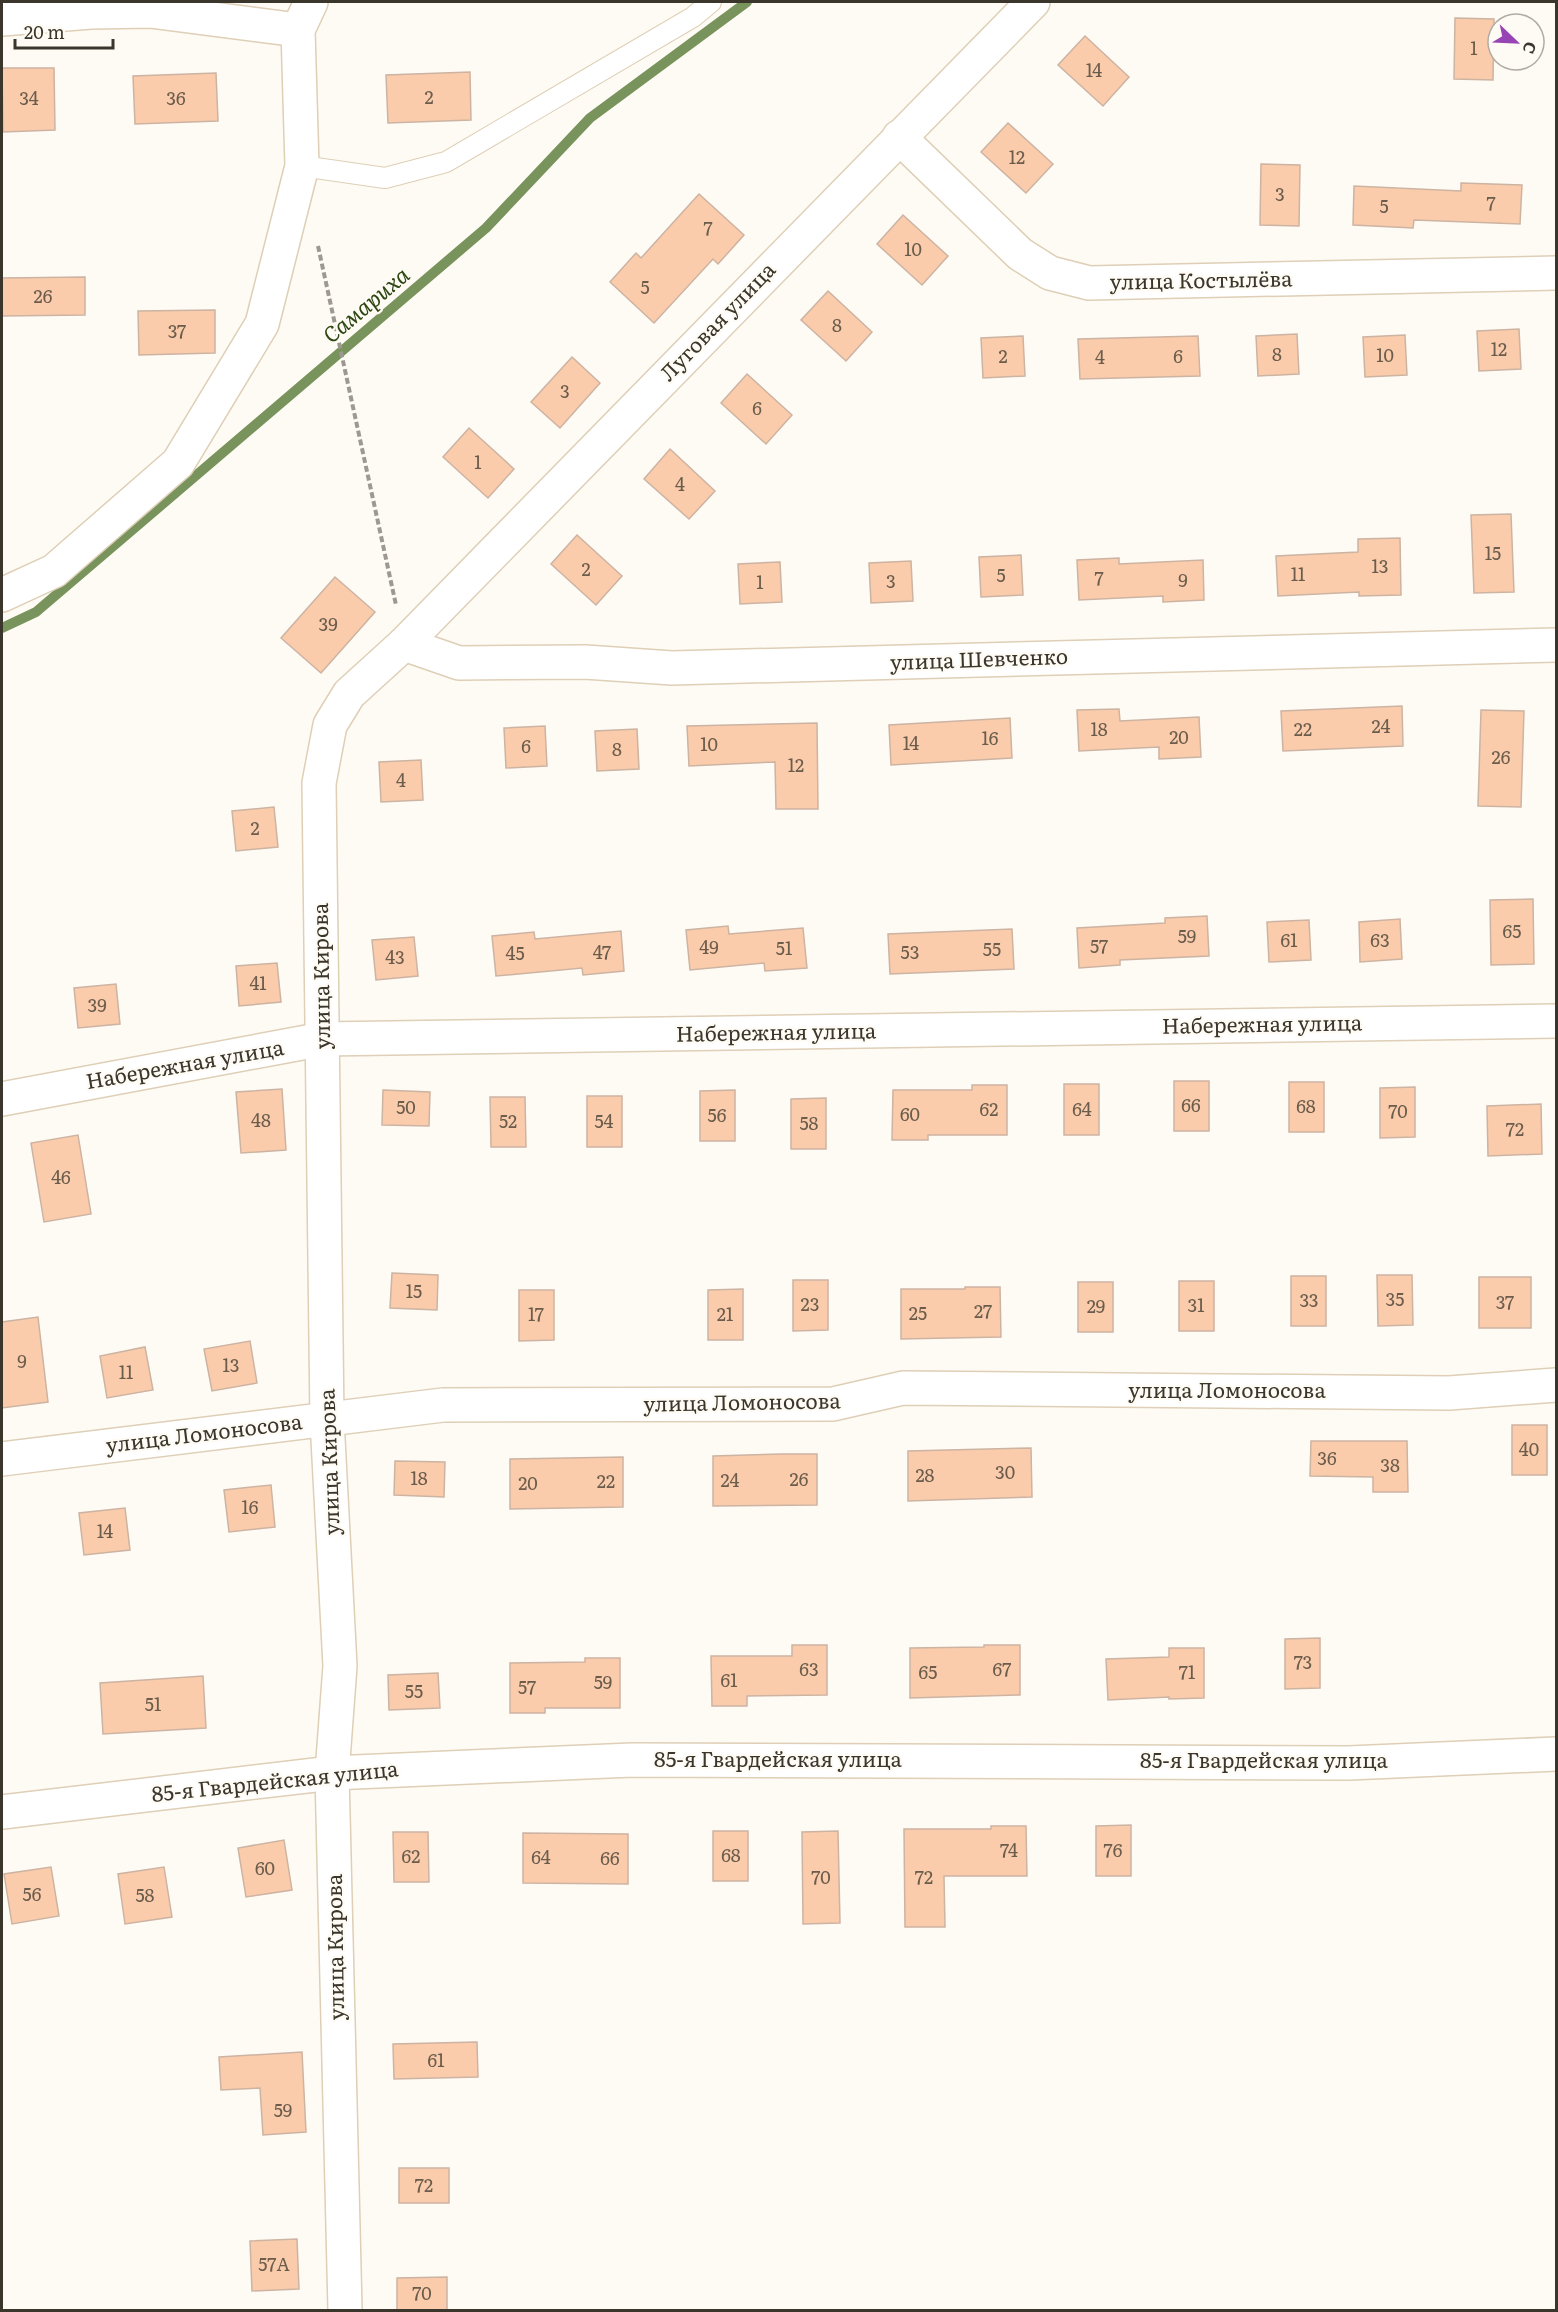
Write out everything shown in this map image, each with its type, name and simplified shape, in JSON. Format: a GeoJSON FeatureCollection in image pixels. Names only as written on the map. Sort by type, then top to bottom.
{"type":"FeatureCollection","features":[{"type":"Feature","properties":{"kind":"street","name":"Луговая улица"},"geometry":{"type":"LineString","coordinates":[[404,644],[899,136],[1034,2]]}},
{"type":"Feature","properties":{"kind":"street"},"geometry":{"type":"LineString","coordinates":[[2,19],[91,12],[150,11],[304,16],[302,166],[262,324],[178,463],[54,571],[2,595]]}},
{"type":"Feature","properties":{"kind":"street","name":"улица Костылёва"},"geometry":{"type":"LineString","coordinates":[[899,136],[1020,254],[1050,273],[1089,283],[1557,273]]}},
{"type":"Feature","properties":{"kind":"street","name":"улица Шевченко"},"geometry":{"type":"LineString","coordinates":[[404,644],[459,663],[585,662],[672,668],[1557,645]]}},
{"type":"Feature","properties":{"kind":"street","name":"улица Кирова"},"geometry":{"type":"LineString","coordinates":[[345,2310],[332,1773],[340,1666],[327,1420],[319,783],[330,725],[349,694],[404,644]]}},
{"type":"Feature","properties":{"kind":"street","name":"Набережная улица"},"geometry":{"type":"LineString","coordinates":[[2,1099],[323,1039],[1557,1021]]}},
{"type":"Feature","properties":{"kind":"street","name":"улица Ломоносова"},"geometry":{"type":"LineString","coordinates":[[2,1459],[443,1405],[833,1404],[903,1388],[1449,1393],[1557,1385]]}},
{"type":"Feature","properties":{"kind":"street","name":"85-я Гвардейская улица"},"geometry":{"type":"LineString","coordinates":[[2,1812],[332,1773],[632,1760],[1349,1763],[1557,1754]]}},
{"type":"Feature","properties":{"kind":"lane"},"geometry":{"type":"LineString","coordinates":[[302,166],[385,178],[446,162],[693,17],[711,2]]}},
{"type":"Feature","properties":{"kind":"path"},"geometry":{"type":"LineString","coordinates":[[334,326],[404,644]]}},
{"type":"Feature","properties":{"kind":"building"},"geometry":{"type":"Polygon","coordinates":[[[1455,18],[1486,19],[1486,72],[1493,72],[1493,80],[1454,79],[1455,18]]]}},
{"type":"Feature","properties":{"kind":"building"},"geometry":{"type":"Polygon","coordinates":[[[1085,36],[1129,77],[1103,106],[1058,65],[1085,36]]]}},
{"type":"Feature","properties":{"kind":"building"},"geometry":{"type":"Polygon","coordinates":[[[2,68],[54,68],[55,130],[3,132],[2,68]]]}},
{"type":"Feature","properties":{"kind":"building"},"geometry":{"type":"Polygon","coordinates":[[[470,72],[471,120],[388,123],[386,75],[470,72]]]}},
{"type":"Feature","properties":{"kind":"building"},"geometry":{"type":"Polygon","coordinates":[[[216,73],[218,121],[135,124],[133,76],[216,73]]]}},
{"type":"Feature","properties":{"kind":"building"},"geometry":{"type":"Polygon","coordinates":[[[1008,123],[1053,164],[1026,193],[981,152],[1008,123]]]}},
{"type":"Feature","properties":{"kind":"building"},"geometry":{"type":"Polygon","coordinates":[[[1261,164],[1300,165],[1299,226],[1260,225],[1261,164]]]}},
{"type":"Feature","properties":{"kind":"building"},"geometry":{"type":"Polygon","coordinates":[[[1461,183],[1522,185],[1520,224],[1414,220],[1413,228],[1353,225],[1354,186],[1461,191],[1461,183]]]}},
{"type":"Feature","properties":{"kind":"building"},"geometry":{"type":"Polygon","coordinates":[[[699,194],[744,235],[718,264],[713,259],[654,323],[610,282],[636,253],[641,258],[699,194]]]}},
{"type":"Feature","properties":{"kind":"building"},"geometry":{"type":"Polygon","coordinates":[[[903,215],[948,256],[922,285],[877,244],[903,215]]]}},
{"type":"Feature","properties":{"kind":"building"},"geometry":{"type":"Polygon","coordinates":[[[85,277],[85,315],[2,316],[2,278],[85,277]]]}},
{"type":"Feature","properties":{"kind":"building"},"geometry":{"type":"Polygon","coordinates":[[[828,291],[872,332],[846,361],[801,320],[828,291]]]}},
{"type":"Feature","properties":{"kind":"building"},"geometry":{"type":"Polygon","coordinates":[[[215,310],[215,353],[139,355],[138,311],[215,310]]]}},
{"type":"Feature","properties":{"kind":"building"},"geometry":{"type":"Polygon","coordinates":[[[1519,329],[1521,369],[1479,371],[1477,331],[1519,329]]]}},
{"type":"Feature","properties":{"kind":"building"},"geometry":{"type":"Polygon","coordinates":[[[1297,334],[1299,374],[1258,376],[1256,336],[1297,334]]]}},
{"type":"Feature","properties":{"kind":"building"},"geometry":{"type":"Polygon","coordinates":[[[1405,335],[1407,375],[1365,377],[1363,337],[1405,335]]]}},
{"type":"Feature","properties":{"kind":"building"},"geometry":{"type":"Polygon","coordinates":[[[1023,336],[1025,376],[983,378],[981,338],[1023,336]]]}},
{"type":"Feature","properties":{"kind":"building"},"geometry":{"type":"Polygon","coordinates":[[[1198,336],[1200,376],[1080,379],[1078,339],[1198,336]]]}},
{"type":"Feature","properties":{"kind":"building"},"geometry":{"type":"Polygon","coordinates":[[[572,357],[600,383],[560,428],[531,402],[572,357]]]}},
{"type":"Feature","properties":{"kind":"building"},"geometry":{"type":"Polygon","coordinates":[[[747,374],[792,415],[766,444],[721,403],[747,374]]]}},
{"type":"Feature","properties":{"kind":"building"},"geometry":{"type":"Polygon","coordinates":[[[469,428],[514,469],[488,498],[443,457],[469,428]]]}},
{"type":"Feature","properties":{"kind":"building"},"geometry":{"type":"Polygon","coordinates":[[[670,449],[715,491],[689,519],[644,479],[670,449]]]}},
{"type":"Feature","properties":{"kind":"building"},"geometry":{"type":"Polygon","coordinates":[[[1511,514],[1514,592],[1474,593],[1471,515],[1511,514]]]}},
{"type":"Feature","properties":{"kind":"building"},"geometry":{"type":"Polygon","coordinates":[[[577,535],[622,576],[596,605],[551,564],[577,535]]]}},
{"type":"Feature","properties":{"kind":"building"},"geometry":{"type":"Polygon","coordinates":[[[1400,538],[1401,595],[1359,596],[1359,592],[1278,596],[1276,556],[1358,552],[1358,539],[1400,538]]]}},
{"type":"Feature","properties":{"kind":"building"},"geometry":{"type":"Polygon","coordinates":[[[1021,555],[1023,595],[981,597],[979,557],[1021,555]]]}},
{"type":"Feature","properties":{"kind":"building"},"geometry":{"type":"Polygon","coordinates":[[[1119,558],[1119,564],[1203,560],[1204,600],[1163,602],[1163,596],[1079,600],[1077,560],[1119,558]]]}},
{"type":"Feature","properties":{"kind":"building"},"geometry":{"type":"Polygon","coordinates":[[[911,561],[913,601],[871,603],[869,563],[911,561]]]}},
{"type":"Feature","properties":{"kind":"building"},"geometry":{"type":"Polygon","coordinates":[[[780,562],[782,602],[740,604],[738,564],[780,562]]]}},
{"type":"Feature","properties":{"kind":"building"},"geometry":{"type":"Polygon","coordinates":[[[335,577],[375,612],[321,673],[281,638],[335,577]]]}},
{"type":"Feature","properties":{"kind":"building"},"geometry":{"type":"Polygon","coordinates":[[[1402,706],[1403,746],[1283,751],[1281,711],[1402,706]]]}},
{"type":"Feature","properties":{"kind":"building"},"geometry":{"type":"Polygon","coordinates":[[[1119,709],[1120,721],[1199,717],[1201,757],[1159,759],[1159,747],[1079,751],[1077,710],[1119,709]]]}},
{"type":"Feature","properties":{"kind":"building"},"geometry":{"type":"Polygon","coordinates":[[[1481,710],[1524,711],[1521,807],[1478,806],[1481,710]]]}},
{"type":"Feature","properties":{"kind":"building"},"geometry":{"type":"Polygon","coordinates":[[[1010,718],[1012,758],[891,765],[889,725],[1010,718]]]}},
{"type":"Feature","properties":{"kind":"building"},"geometry":{"type":"Polygon","coordinates":[[[817,723],[818,809],[776,809],[775,762],[689,766],[687,726],[817,723]]]}},
{"type":"Feature","properties":{"kind":"building"},"geometry":{"type":"Polygon","coordinates":[[[545,726],[547,766],[506,768],[504,728],[545,726]]]}},
{"type":"Feature","properties":{"kind":"building"},"geometry":{"type":"Polygon","coordinates":[[[637,729],[639,769],[597,771],[595,731],[637,729]]]}},
{"type":"Feature","properties":{"kind":"building"},"geometry":{"type":"Polygon","coordinates":[[[421,760],[423,800],[381,802],[379,762],[421,760]]]}},
{"type":"Feature","properties":{"kind":"building"},"geometry":{"type":"Polygon","coordinates":[[[274,807],[278,847],[236,851],[232,811],[274,807]]]}},
{"type":"Feature","properties":{"kind":"building"},"geometry":{"type":"Polygon","coordinates":[[[1533,899],[1534,964],[1491,965],[1490,900],[1533,899]]]}},
{"type":"Feature","properties":{"kind":"building"},"geometry":{"type":"Polygon","coordinates":[[[1207,916],[1209,956],[1120,960],[1120,965],[1079,968],[1077,928],[1165,923],[1165,918],[1207,916]]]}},
{"type":"Feature","properties":{"kind":"building"},"geometry":{"type":"Polygon","coordinates":[[[1400,919],[1402,959],[1360,962],[1359,922],[1400,919]]]}},
{"type":"Feature","properties":{"kind":"building"},"geometry":{"type":"Polygon","coordinates":[[[1309,920],[1311,960],[1269,962],[1267,922],[1309,920]]]}},
{"type":"Feature","properties":{"kind":"building"},"geometry":{"type":"Polygon","coordinates":[[[728,926],[729,934],[803,928],[807,968],[765,971],[764,963],[690,970],[686,930],[728,926]]]}},
{"type":"Feature","properties":{"kind":"building"},"geometry":{"type":"Polygon","coordinates":[[[1012,929],[1014,969],[890,974],[888,934],[1012,929]]]}},
{"type":"Feature","properties":{"kind":"building"},"geometry":{"type":"Polygon","coordinates":[[[621,931],[624,971],[583,975],[582,968],[496,976],[492,936],[534,932],[535,939],[621,931]]]}},
{"type":"Feature","properties":{"kind":"building"},"geometry":{"type":"Polygon","coordinates":[[[414,937],[418,976],[376,980],[372,940],[414,937]]]}},
{"type":"Feature","properties":{"kind":"building"},"geometry":{"type":"Polygon","coordinates":[[[277,963],[281,1002],[239,1006],[236,966],[277,963]]]}},
{"type":"Feature","properties":{"kind":"building"},"geometry":{"type":"Polygon","coordinates":[[[116,984],[120,1024],[78,1028],[74,988],[116,984]]]}},
{"type":"Feature","properties":{"kind":"building"},"geometry":{"type":"Polygon","coordinates":[[[1174,1081],[1209,1081],[1209,1131],[1174,1131],[1174,1081]]]}},
{"type":"Feature","properties":{"kind":"building"},"geometry":{"type":"Polygon","coordinates":[[[1289,1082],[1324,1082],[1324,1132],[1289,1132],[1289,1082]]]}},
{"type":"Feature","properties":{"kind":"building"},"geometry":{"type":"Polygon","coordinates":[[[1064,1084],[1099,1084],[1099,1135],[1064,1135],[1064,1084]]]}},
{"type":"Feature","properties":{"kind":"building"},"geometry":{"type":"Polygon","coordinates":[[[972,1085],[1007,1085],[1007,1135],[928,1135],[928,1140],[892,1140],[893,1090],[972,1090],[972,1085]]]}},
{"type":"Feature","properties":{"kind":"building"},"geometry":{"type":"Polygon","coordinates":[[[1415,1087],[1415,1137],[1380,1138],[1380,1088],[1415,1087]]]}},
{"type":"Feature","properties":{"kind":"building"},"geometry":{"type":"Polygon","coordinates":[[[282,1089],[286,1150],[241,1153],[236,1092],[282,1089]]]}},
{"type":"Feature","properties":{"kind":"building"},"geometry":{"type":"Polygon","coordinates":[[[383,1090],[430,1092],[429,1126],[382,1125],[383,1090]]]}},
{"type":"Feature","properties":{"kind":"building"},"geometry":{"type":"Polygon","coordinates":[[[735,1090],[735,1141],[700,1141],[700,1091],[735,1090]]]}},
{"type":"Feature","properties":{"kind":"building"},"geometry":{"type":"Polygon","coordinates":[[[587,1096],[622,1096],[622,1147],[587,1147],[587,1096]]]}},
{"type":"Feature","properties":{"kind":"building"},"geometry":{"type":"Polygon","coordinates":[[[490,1097],[525,1097],[526,1147],[491,1147],[490,1097]]]}},
{"type":"Feature","properties":{"kind":"building"},"geometry":{"type":"Polygon","coordinates":[[[826,1098],[826,1149],[791,1149],[791,1099],[826,1098]]]}},
{"type":"Feature","properties":{"kind":"building"},"geometry":{"type":"Polygon","coordinates":[[[1541,1104],[1542,1154],[1488,1156],[1487,1106],[1541,1104]]]}},
{"type":"Feature","properties":{"kind":"building"},"geometry":{"type":"Polygon","coordinates":[[[78,1135],[91,1214],[44,1222],[31,1143],[78,1135]]]}},
{"type":"Feature","properties":{"kind":"building"},"geometry":{"type":"Polygon","coordinates":[[[392,1273],[438,1275],[437,1310],[390,1308],[392,1273]]]}},
{"type":"Feature","properties":{"kind":"building"},"geometry":{"type":"Polygon","coordinates":[[[1377,1275],[1412,1275],[1413,1325],[1378,1326],[1377,1275]]]}},
{"type":"Feature","properties":{"kind":"building"},"geometry":{"type":"Polygon","coordinates":[[[1291,1276],[1326,1276],[1326,1326],[1291,1326],[1291,1276]]]}},
{"type":"Feature","properties":{"kind":"building"},"geometry":{"type":"Polygon","coordinates":[[[1479,1277],[1531,1277],[1531,1328],[1479,1328],[1479,1277]]]}},
{"type":"Feature","properties":{"kind":"building"},"geometry":{"type":"Polygon","coordinates":[[[793,1280],[828,1280],[828,1330],[793,1331],[793,1280]]]}},
{"type":"Feature","properties":{"kind":"building"},"geometry":{"type":"Polygon","coordinates":[[[1179,1281],[1214,1281],[1214,1331],[1179,1331],[1179,1281]]]}},
{"type":"Feature","properties":{"kind":"building"},"geometry":{"type":"Polygon","coordinates":[[[1078,1282],[1113,1282],[1113,1332],[1078,1332],[1078,1282]]]}},
{"type":"Feature","properties":{"kind":"building"},"geometry":{"type":"Polygon","coordinates":[[[965,1287],[1000,1287],[1001,1337],[901,1339],[901,1289],[965,1289],[965,1287]]]}},
{"type":"Feature","properties":{"kind":"building"},"geometry":{"type":"Polygon","coordinates":[[[743,1289],[743,1340],[708,1340],[708,1290],[743,1289]]]}},
{"type":"Feature","properties":{"kind":"building"},"geometry":{"type":"Polygon","coordinates":[[[519,1290],[554,1290],[554,1340],[519,1341],[519,1290]]]}},
{"type":"Feature","properties":{"kind":"building"},"geometry":{"type":"Polygon","coordinates":[[[38,1317],[48,1402],[2,1408],[2,1322],[38,1317]]]}},
{"type":"Feature","properties":{"kind":"building"},"geometry":{"type":"Polygon","coordinates":[[[250,1341],[257,1383],[212,1391],[204,1349],[250,1341]]]}},
{"type":"Feature","properties":{"kind":"building"},"geometry":{"type":"Polygon","coordinates":[[[145,1347],[153,1390],[107,1398],[100,1356],[145,1347]]]}},
{"type":"Feature","properties":{"kind":"building"},"geometry":{"type":"Polygon","coordinates":[[[1512,1425],[1547,1425],[1547,1475],[1512,1475],[1512,1425]]]}},
{"type":"Feature","properties":{"kind":"building"},"geometry":{"type":"Polygon","coordinates":[[[1311,1441],[1407,1441],[1408,1492],[1373,1492],[1373,1477],[1310,1476],[1311,1441]]]}},
{"type":"Feature","properties":{"kind":"building"},"geometry":{"type":"Polygon","coordinates":[[[1031,1448],[1032,1497],[908,1501],[908,1451],[1031,1448]]]}},
{"type":"Feature","properties":{"kind":"building"},"geometry":{"type":"Polygon","coordinates":[[[817,1454],[817,1505],[713,1506],[713,1456],[817,1454]]]}},
{"type":"Feature","properties":{"kind":"building"},"geometry":{"type":"Polygon","coordinates":[[[623,1457],[623,1507],[510,1509],[510,1459],[623,1457]]]}},
{"type":"Feature","properties":{"kind":"building"},"geometry":{"type":"Polygon","coordinates":[[[395,1461],[445,1462],[444,1497],[394,1495],[395,1461]]]}},
{"type":"Feature","properties":{"kind":"building"},"geometry":{"type":"Polygon","coordinates":[[[271,1485],[275,1527],[229,1532],[224,1490],[271,1485]]]}},
{"type":"Feature","properties":{"kind":"building"},"geometry":{"type":"Polygon","coordinates":[[[125,1508],[130,1550],[84,1555],[79,1513],[125,1508]]]}},
{"type":"Feature","properties":{"kind":"building"},"geometry":{"type":"Polygon","coordinates":[[[1320,1638],[1320,1688],[1285,1689],[1285,1639],[1320,1638]]]}},
{"type":"Feature","properties":{"kind":"building"},"geometry":{"type":"Polygon","coordinates":[[[792,1645],[827,1645],[827,1695],[747,1696],[747,1706],[712,1706],[711,1656],[792,1656],[792,1645]]]}},
{"type":"Feature","properties":{"kind":"building"},"geometry":{"type":"Polygon","coordinates":[[[984,1645],[1020,1645],[1020,1695],[910,1698],[910,1648],[984,1647],[984,1645]]]}},
{"type":"Feature","properties":{"kind":"building"},"geometry":{"type":"Polygon","coordinates":[[[1169,1648],[1204,1648],[1204,1698],[1108,1700],[1106,1659],[1169,1657],[1169,1648]]]}},
{"type":"Feature","properties":{"kind":"building"},"geometry":{"type":"Polygon","coordinates":[[[585,1658],[620,1658],[620,1708],[545,1708],[545,1713],[510,1713],[510,1663],[585,1662],[585,1658]]]}},
{"type":"Feature","properties":{"kind":"building"},"geometry":{"type":"Polygon","coordinates":[[[438,1673],[440,1708],[389,1710],[388,1675],[438,1673]]]}},
{"type":"Feature","properties":{"kind":"building"},"geometry":{"type":"Polygon","coordinates":[[[203,1676],[206,1728],[103,1734],[100,1683],[203,1676]]]}},
{"type":"Feature","properties":{"kind":"building"},"geometry":{"type":"Polygon","coordinates":[[[1131,1825],[1131,1876],[1096,1876],[1096,1826],[1131,1825]]]}},
{"type":"Feature","properties":{"kind":"building"},"geometry":{"type":"Polygon","coordinates":[[[991,1826],[1026,1826],[1027,1876],[944,1876],[945,1927],[905,1927],[904,1829],[991,1829],[991,1826]]]}},
{"type":"Feature","properties":{"kind":"building"},"geometry":{"type":"Polygon","coordinates":[[[713,1831],[748,1831],[748,1881],[713,1881],[713,1831]]]}},
{"type":"Feature","properties":{"kind":"building"},"geometry":{"type":"Polygon","coordinates":[[[838,1831],[840,1923],[803,1924],[802,1832],[838,1831]]]}},
{"type":"Feature","properties":{"kind":"building"},"geometry":{"type":"Polygon","coordinates":[[[393,1832],[428,1832],[429,1882],[394,1882],[393,1832]]]}},
{"type":"Feature","properties":{"kind":"building"},"geometry":{"type":"Polygon","coordinates":[[[523,1833],[628,1834],[628,1884],[523,1883],[523,1833]]]}},
{"type":"Feature","properties":{"kind":"building"},"geometry":{"type":"Polygon","coordinates":[[[284,1840],[292,1890],[246,1897],[238,1848],[284,1840]]]}},
{"type":"Feature","properties":{"kind":"building"},"geometry":{"type":"Polygon","coordinates":[[[51,1867],[59,1916],[12,1924],[4,1874],[51,1867]]]}},
{"type":"Feature","properties":{"kind":"building"},"geometry":{"type":"Polygon","coordinates":[[[164,1867],[172,1917],[125,1924],[118,1874],[164,1867]]]}},
{"type":"Feature","properties":{"kind":"building"},"geometry":{"type":"Polygon","coordinates":[[[477,2042],[478,2077],[394,2079],[393,2044],[477,2042]]]}},
{"type":"Feature","properties":{"kind":"building"},"geometry":{"type":"Polygon","coordinates":[[[302,2052],[306,2132],[263,2135],[260,2088],[221,2090],[219,2057],[302,2052]]]}},
{"type":"Feature","properties":{"kind":"building"},"geometry":{"type":"Polygon","coordinates":[[[399,2168],[449,2168],[449,2203],[399,2203],[399,2168]]]}},
{"type":"Feature","properties":{"kind":"building"},"geometry":{"type":"Polygon","coordinates":[[[297,2239],[299,2289],[252,2291],[250,2241],[297,2239]]]}},
{"type":"Feature","properties":{"kind":"building"},"geometry":{"type":"Polygon","coordinates":[[[447,2277],[447,2310],[397,2310],[397,2278],[447,2277]]]}},
{"type":"Feature","properties":{"kind":"waterway","name":"Самариха"},"geometry":{"type":"LineString","coordinates":[[2,628],[36,612],[486,228],[590,118],[747,2]]}}]}
